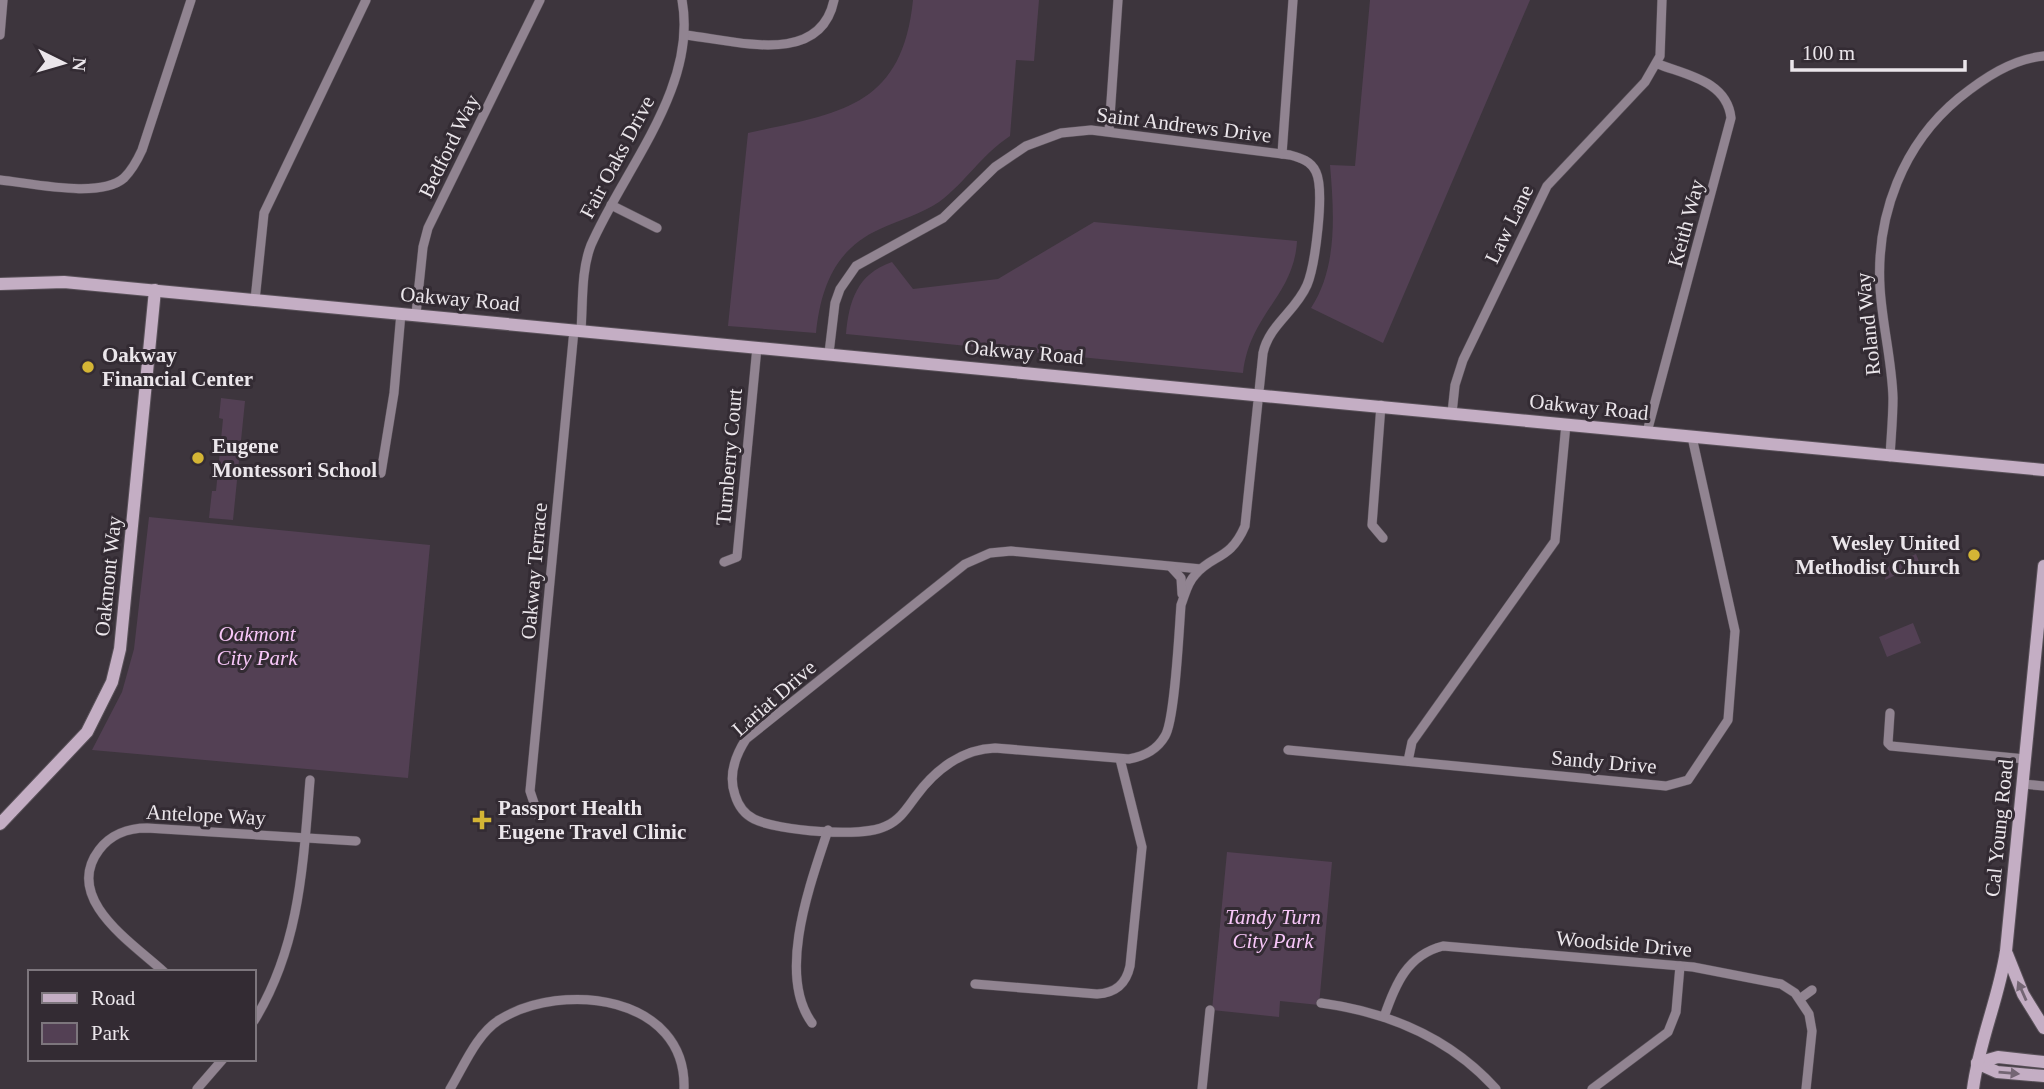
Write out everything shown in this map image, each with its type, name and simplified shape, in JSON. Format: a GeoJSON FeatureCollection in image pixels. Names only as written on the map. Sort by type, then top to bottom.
{"type":"FeatureCollection","features":[{"type":"Feature","properties":{"kind":"main road","name":"Oakway Road"},"geometry":{"type":"LineString","coordinates":[[0,284],[64,282],[155,290],[1259,393],[2044,470]]}},
{"type":"Feature","properties":{"kind":"main road","name":"Oakmont Way"},"geometry":{"type":"LineString","coordinates":[[0,824],[87,732],[113,680],[120,649],[155,290]]}},
{"type":"Feature","properties":{"kind":"main road","name":"Cal Young Road"},"geometry":{"type":"LineString","coordinates":[[1973,1089],[1977,1063],[2006,951],[2044,566]]}},
{"type":"Feature","properties":{"kind":"main road"},"geometry":{"type":"LineString","coordinates":[[2006,951],[2023,994],[2044,1028]]}},
{"type":"Feature","properties":{"kind":"main road"},"geometry":{"type":"LineString","coordinates":[[1977,1063],[1998,1057],[2044,1062]]}},
{"type":"Feature","properties":{"kind":"main road"},"geometry":{"type":"LineString","coordinates":[[1977,1063],[1997,1072],[2044,1076]]}},
{"type":"Feature","properties":{"kind":"street"},"geometry":{"type":"LineString","coordinates":[[0,34],[3,0]]}},
{"type":"Feature","properties":{"kind":"street"},"geometry":{"type":"LineString","coordinates":[[0,180],[97,188],[122,179],[134,166],[142,150],[191,0]]}},
{"type":"Feature","properties":{"kind":"street"},"geometry":{"type":"LineString","coordinates":[[255,300],[264,213],[366,0]]}},
{"type":"Feature","properties":{"kind":"street","name":"Bedford Way"},"geometry":{"type":"LineString","coordinates":[[416,314],[425,235],[540,0]]}},
{"type":"Feature","properties":{"kind":"street","name":"Fair Oaks Drive"},"geometry":{"type":"LineString","coordinates":[[577,330],[589,253],[670,93],[681,61],[685,35],[682,0]]}},
{"type":"Feature","properties":{"kind":"street"},"geometry":{"type":"LineString","coordinates":[[685,35],[774,44],[795,43],[819,31],[834,0]]}},
{"type":"Feature","properties":{"kind":"street"},"geometry":{"type":"LineString","coordinates":[[1109,131],[1118,0]]}},
{"type":"Feature","properties":{"kind":"street"},"geometry":{"type":"LineString","coordinates":[[1282,154],[1293,0]]}},
{"type":"Feature","properties":{"kind":"street"},"geometry":{"type":"LineString","coordinates":[[1658,64],[1662,0]]}},
{"type":"Feature","properties":{"kind":"street","name":"Roland Way"},"geometry":{"type":"LineString","coordinates":[[1890,457],[1893,397],[1879,267],[1884,223],[1898,179],[1923,135],[1953,103],[2005,67],[2044,55]]}},
{"type":"Feature","properties":{"kind":"street","name":"Law Lane"},"geometry":{"type":"LineString","coordinates":[[1452,413],[1455,385],[1463,359],[1546,187],[1646,82],[1658,64]]}},
{"type":"Feature","properties":{"kind":"street","name":"Keith Way"},"geometry":{"type":"LineString","coordinates":[[1647,432],[1731,118],[1725,98],[1716,87],[1658,64]]}},
{"type":"Feature","properties":{"kind":"street","name":"Saint Andrews Drive"},"geometry":{"type":"LineString","coordinates":[[828,353],[837,295],[850,273],[863,260],[943,218],[995,167],[1026,146],[1061,133],[1109,131],[1282,154],[1304,159],[1312,164],[1319,180],[1314,253],[1306,288],[1268,339],[1259,393]]}},
{"type":"Feature","properties":{"kind":"street"},"geometry":{"type":"LineString","coordinates":[[611,205],[657,228]]}},
{"type":"Feature","properties":{"kind":"street"},"geometry":{"type":"LineString","coordinates":[[381,473],[394,393],[401,313]]}},
{"type":"Feature","properties":{"kind":"street","name":"Oakway Terrace"},"geometry":{"type":"LineString","coordinates":[[538,815],[530,791],[577,330]]}},
{"type":"Feature","properties":{"kind":"street","name":"Turnberry Court"},"geometry":{"type":"LineString","coordinates":[[724,562],[737,557],[757,347]]}},
{"type":"Feature","properties":{"kind":"street","name":"Lariat Drive"},"geometry":{"type":"LineString","coordinates":[[1201,569],[1004,551],[982,556],[952,572],[747,740],[736,757],[732,780],[734,792],[745,812],[765,823],[828,830],[870,831],[888,825],[904,813],[936,772],[977,750],[995,748],[1120,759],[1146,755],[1168,731],[1181,605],[1189,584],[1201,569],[1227,553],[1245,526],[1259,393]]}},
{"type":"Feature","properties":{"kind":"street"},"geometry":{"type":"LineString","coordinates":[[1381,405],[1372,525],[1383,538]]}},
{"type":"Feature","properties":{"kind":"street"},"geometry":{"type":"LineString","coordinates":[[1408,761],[1412,742],[1555,541],[1566,424]]}},
{"type":"Feature","properties":{"kind":"street","name":"Sandy Drive"},"geometry":{"type":"LineString","coordinates":[[1288,750],[1666,786],[1688,780],[1728,720],[1735,631],[1692,437]]}},
{"type":"Feature","properties":{"kind":"street"},"geometry":{"type":"LineString","coordinates":[[1170,566],[1181,578],[1181,605]]}},
{"type":"Feature","properties":{"kind":"street"},"geometry":{"type":"LineString","coordinates":[[1890,712],[1888,743],[1891,746],[2025,759]]}},
{"type":"Feature","properties":{"kind":"street"},"geometry":{"type":"LineString","coordinates":[[975,984],[1097,994],[1114,991],[1125,981],[1130,966],[1142,847],[1120,759]]}},
{"type":"Feature","properties":{"kind":"street"},"geometry":{"type":"LineString","coordinates":[[256,1017],[274,984],[292,935],[300,896],[310,780]]}},
{"type":"Feature","properties":{"kind":"street"},"geometry":{"type":"LineString","coordinates":[[2023,784],[2044,786]]}},
{"type":"Feature","properties":{"kind":"street","name":"Antelope Way"},"geometry":{"type":"LineString","coordinates":[[162,970],[120,933],[95,904],[90,887],[90,871],[96,855],[119,834],[140,828],[356,841]]}},
{"type":"Feature","properties":{"kind":"street"},"geometry":{"type":"LineString","coordinates":[[812,1023],[803,1009],[801,995],[799,927],[828,830]]}},
{"type":"Feature","properties":{"kind":"street","name":"Woodside Drive"},"geometry":{"type":"LineString","coordinates":[[1384,1017],[1398,981],[1411,963],[1427,951],[1443,946],[1681,966],[1772,981],[1789,988],[1801,999]]}},
{"type":"Feature","properties":{"kind":"street"},"geometry":{"type":"LineString","coordinates":[[1592,1089],[1668,1032],[1676,1012],[1681,966]]}},
{"type":"Feature","properties":{"kind":"street"},"geometry":{"type":"LineString","coordinates":[[1806,1089],[1812,1031],[1809,1014],[1801,999],[1812,989]]}},
{"type":"Feature","properties":{"kind":"street"},"geometry":{"type":"LineString","coordinates":[[450,1089],[485,1032],[499,1020],[530,1008],[591,999],[617,1004],[661,1027],[676,1046],[681,1058],[684,1089]]}},
{"type":"Feature","properties":{"kind":"street"},"geometry":{"type":"LineString","coordinates":[[1321,1003],[1384,1017],[1441,1043],[1496,1089]]}},
{"type":"Feature","properties":{"kind":"street"},"geometry":{"type":"LineString","coordinates":[[1202,1089],[1210,1010]]}},
{"type":"Feature","properties":{"kind":"street"},"geometry":{"type":"LineString","coordinates":[[197,1089],[221,1061]]}},
{"type":"Feature","properties":{"kind":"green space"},"geometry":{"type":"Polygon","coordinates":[[[913,0],[1039,0],[1034,61],[1016,60],[1010,136],[939,202],[880,229],[852,247],[833,271],[827,285],[816,333],[728,326],[748,133],[837,111],[860,100],[880,85],[895,64],[906,36],[913,0]]]}},
{"type":"Feature","properties":{"kind":"green space"},"geometry":{"type":"Polygon","coordinates":[[[1370,0],[1530,0],[1383,343],[1311,308],[1320,292],[1330,257],[1333,201],[1330,165],[1355,166],[1370,0]]]}},
{"type":"Feature","properties":{"kind":"green space"},"geometry":{"type":"Polygon","coordinates":[[[1094,222],[1297,241],[1288,276],[1254,335],[1243,373],[846,334],[857,290],[870,274],[880,267],[892,262],[913,289],[998,279],[1094,222]]]}},
{"type":"Feature","properties":{"kind":"green space"},"geometry":{"type":"Polygon","coordinates":[[[221,398],[245,401],[233,520],[209,518],[212,491],[216,491],[223,419],[219,418],[221,398]]]}},
{"type":"Feature","properties":{"kind":"green space","name":"Oakmont City Park"},"geometry":{"type":"Polygon","coordinates":[[[149,517],[430,545],[408,778],[92,750],[122,692],[134,649],[149,517]]]}},
{"type":"Feature","properties":{"kind":"green space"},"geometry":{"type":"Polygon","coordinates":[[[1916,554],[1920,564],[1885,580],[1888,566],[1916,554]]]}},
{"type":"Feature","properties":{"kind":"green space"},"geometry":{"type":"Polygon","coordinates":[[[1913,623],[1921,643],[1887,657],[1879,637],[1913,623]]]}},
{"type":"Feature","properties":{"kind":"green space","name":"Tandy Turn City Park"},"geometry":{"type":"Polygon","coordinates":[[[1227,852],[1332,862],[1319,1005],[1280,1001],[1279,1017],[1212,1010],[1227,852]]]}},
{"type":"Feature","properties":{"kind":"place","name":"Oakway Financial Center"},"geometry":{"type":"Point","coordinates":[88,367]}},
{"type":"Feature","properties":{"kind":"place","name":"Eugene Montessori School"},"geometry":{"type":"Point","coordinates":[198,458]}},
{"type":"Feature","properties":{"kind":"place","name":"Wesley United Methodist Church"},"geometry":{"type":"Point","coordinates":[1974,555]}},
{"type":"Feature","properties":{"kind":"place","name":"Passport Health Eugene Travel Clinic"},"geometry":{"type":"Point","coordinates":[482,820]}}]}
